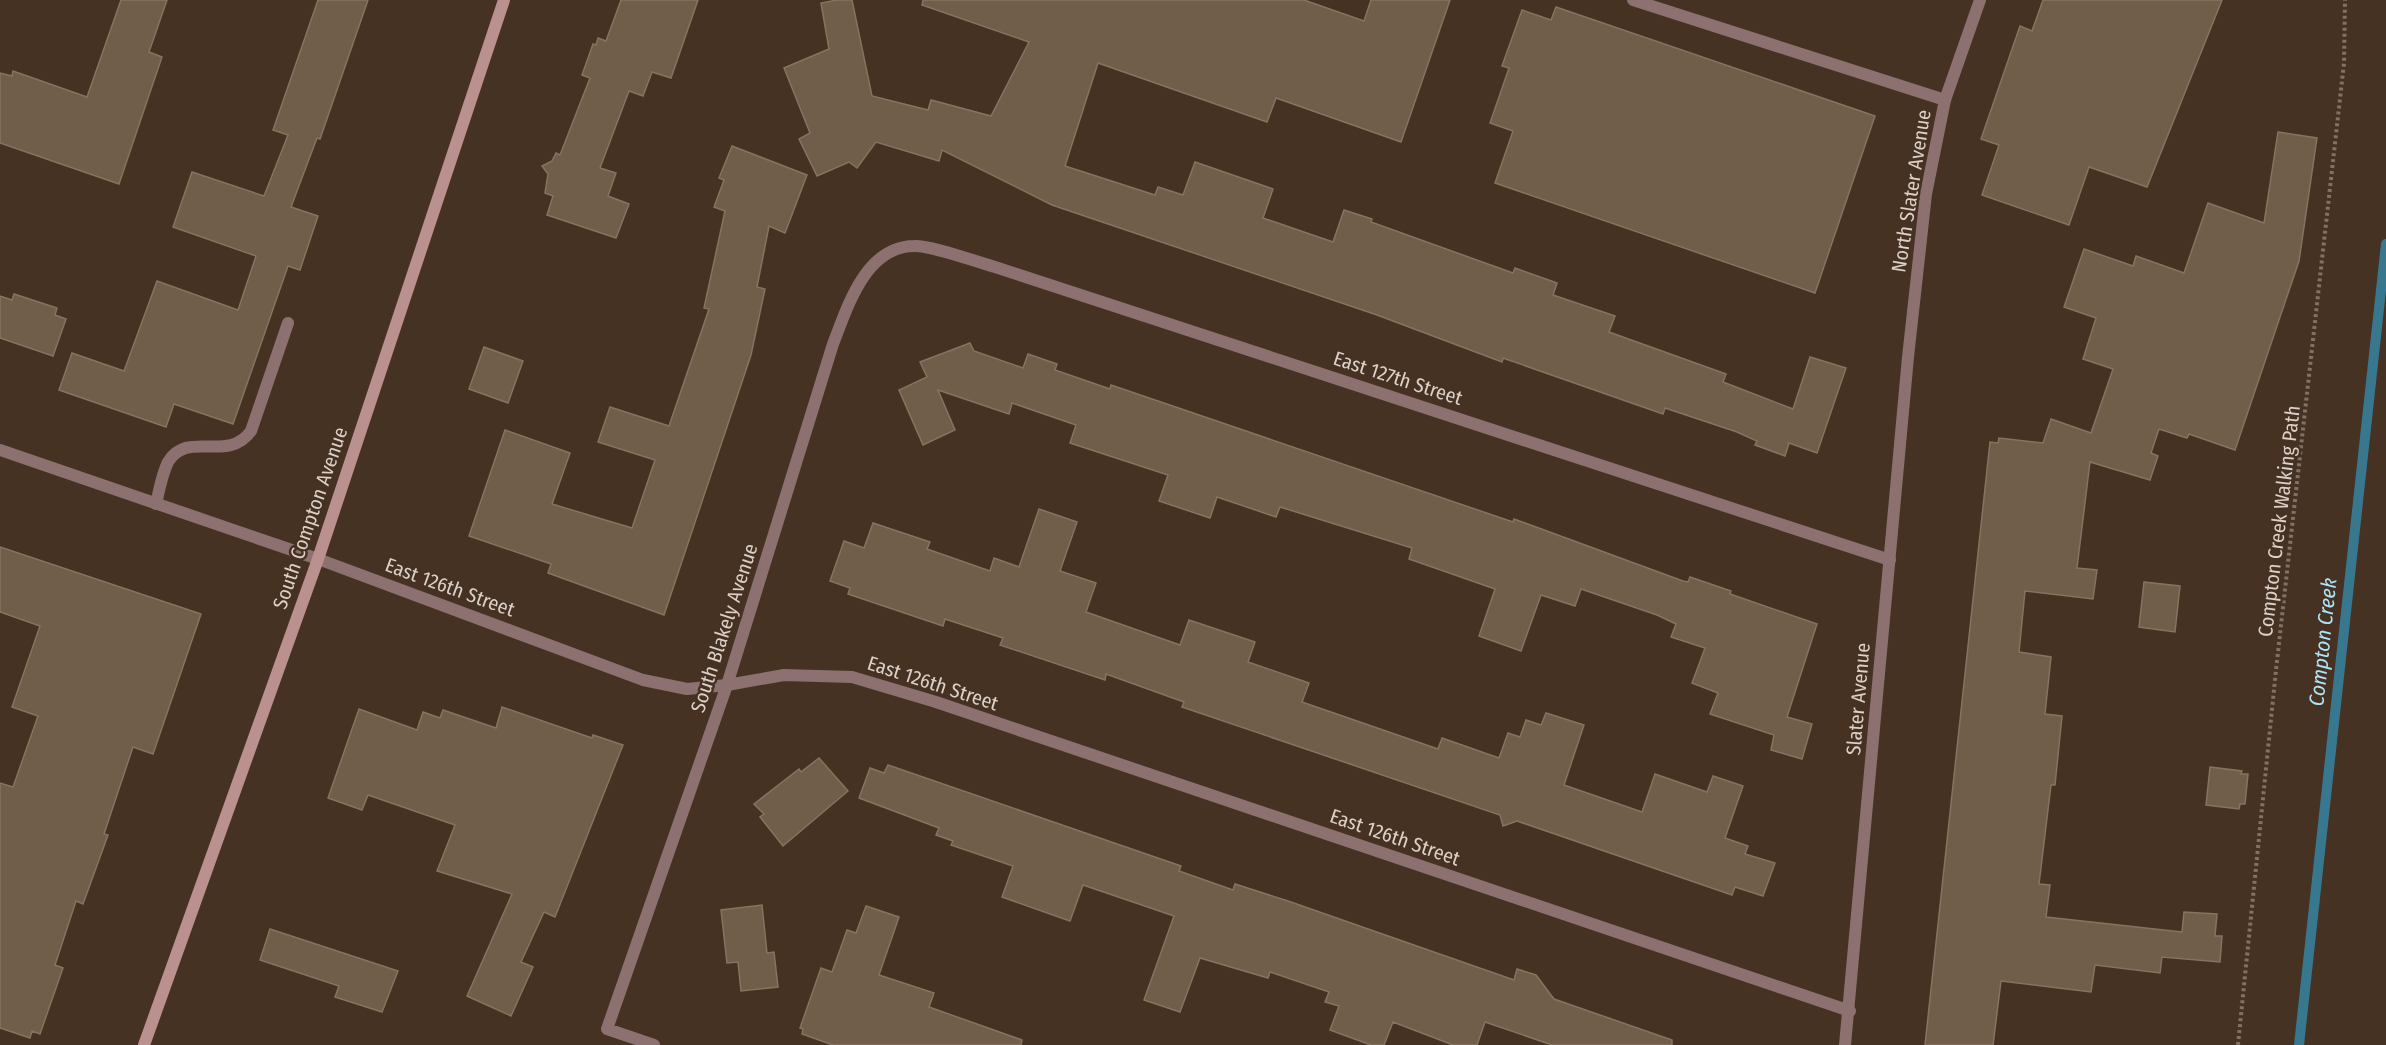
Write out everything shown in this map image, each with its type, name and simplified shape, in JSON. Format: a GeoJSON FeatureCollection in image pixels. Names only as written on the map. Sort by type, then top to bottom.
{"type":"FeatureCollection","features":[{"type":"Feature","properties":{"kind":"main road","name":"South Compton Avenue"},"geometry":{"type":"LineString","coordinates":[[144,1045],[318,559],[504,0]]}},
{"type":"Feature","properties":{"kind":"street"},"geometry":{"type":"LineString","coordinates":[[1633,0],[1945,100]]}},
{"type":"Feature","properties":{"kind":"street","name":"North Slater Avenue"},"geometry":{"type":"LineString","coordinates":[[1908,357],[1926,194],[1945,100],[1980,0]]}},
{"type":"Feature","properties":{"kind":"street","name":"East 127th Street"},"geometry":{"type":"LineString","coordinates":[[892,250],[915,245],[995,267],[1890,560]]}},
{"type":"Feature","properties":{"kind":"street","name":"South Blakely Avenue"},"geometry":{"type":"LineString","coordinates":[[654,1045],[607,1029],[727,685],[833,344],[854,293],[872,266],[892,250]]}},
{"type":"Feature","properties":{"kind":"street"},"geometry":{"type":"LineString","coordinates":[[156,504],[168,462],[178,452],[187,447],[231,448],[243,442],[251,431],[288,323]]}},
{"type":"Feature","properties":{"kind":"street","name":"Slater Avenue"},"geometry":{"type":"LineString","coordinates":[[1845,1045],[1850,1011],[1908,357]]}},
{"type":"Feature","properties":{"kind":"street","name":"East 126th Street"},"geometry":{"type":"LineString","coordinates":[[0,450],[318,559],[643,680],[687,689],[784,675],[852,678],[863,681],[947,706],[1850,1011]]}},
{"type":"Feature","properties":{"kind":"path","name":"Compton Creek Walking Path"},"geometry":{"type":"LineString","coordinates":[[2238,1045],[2276,670],[2344,63],[2346,0]]}},
{"type":"Feature","properties":{"kind":"building"},"geometry":{"type":"Polygon","coordinates":[[[121,0],[167,0],[149,52],[162,57],[119,184],[0,143],[0,73],[12,76],[13,71],[87,97],[121,0]]]}},
{"type":"Feature","properties":{"kind":"building"},"geometry":{"type":"Polygon","coordinates":[[[318,0],[368,0],[320,139],[317,138],[291,207],[318,216],[300,270],[288,266],[233,424],[174,404],[166,427],[59,390],[72,353],[124,371],[157,281],[238,310],[256,256],[173,227],[192,172],[264,196],[288,135],[273,130],[318,0]]]}},
{"type":"Feature","properties":{"kind":"building"},"geometry":{"type":"Polygon","coordinates":[[[621,0],[698,0],[671,78],[652,72],[643,96],[629,91],[600,168],[616,173],[608,196],[629,204],[616,238],[547,215],[553,196],[545,193],[548,174],[542,166],[552,161],[556,153],[560,155],[590,78],[582,75],[593,44],[596,45],[598,38],[606,41],[621,0]]]}},
{"type":"Feature","properties":{"kind":"building"},"geometry":{"type":"Polygon","coordinates":[[[852,0],[872,96],[928,110],[931,100],[991,116],[1029,42],[922,5],[923,0],[1304,0],[1364,21],[1371,0],[1450,0],[1401,142],[1276,98],[1267,122],[1098,63],[1065,166],[1155,195],[1158,187],[1183,195],[1195,162],[1273,189],[1263,218],[1333,242],[1344,210],[1372,219],[1371,222],[1513,273],[1515,268],[1557,283],[1553,295],[1615,316],[1609,332],[1726,374],[1723,382],[1793,409],[1810,357],[1846,368],[1817,453],[1789,443],[1785,456],[1755,445],[1757,441],[1737,432],[1665,408],[1663,414],[1503,358],[1502,362],[1377,315],[1052,205],[942,150],[939,161],[876,142],[857,168],[849,162],[817,176],[799,139],[810,133],[784,68],[829,49],[821,3],[852,0]]]}},
{"type":"Feature","properties":{"kind":"building"},"geometry":{"type":"Polygon","coordinates":[[[2043,0],[2222,0],[2147,187],[2089,167],[2069,225],[1982,195],[1999,145],[1981,139],[2020,26],[2032,31],[2043,0]]]}},
{"type":"Feature","properties":{"kind":"building"},"geometry":{"type":"Polygon","coordinates":[[[1556,7],[1875,116],[1815,293],[1495,183],[1513,131],[1490,123],[1509,68],[1502,66],[1522,10],[1551,20],[1556,7]]]}},
{"type":"Feature","properties":{"kind":"building"},"geometry":{"type":"Polygon","coordinates":[[[2278,132],[2317,138],[2299,261],[2235,450],[2189,434],[2187,438],[2159,429],[2151,453],[2158,456],[2150,480],[2090,462],[2077,568],[2097,570],[2093,599],[2025,591],[2019,652],[2051,657],[2045,714],[2062,716],[2055,785],[2051,785],[2039,884],[2050,885],[2046,917],[2182,932],[2184,912],[2217,914],[2215,936],[2222,936],[2220,962],[2162,957],[2160,973],[2095,965],[2091,992],[2001,981],[1993,1045],[1925,1045],[1990,442],[1998,443],[1999,438],[2043,443],[2051,419],[2091,433],[2113,369],[2083,359],[2096,318],[2064,307],[2084,249],[2133,266],[2136,256],[2184,273],[2208,203],[2264,223],[2278,132]]]}},
{"type":"Feature","properties":{"kind":"building"},"geometry":{"type":"Polygon","coordinates":[[[732,146],[807,175],[785,233],[769,226],[757,287],[765,289],[751,355],[664,615],[548,573],[551,564],[469,536],[505,430],[570,453],[552,504],[632,528],[655,460],[598,442],[610,407],[669,426],[709,309],[704,308],[725,211],[714,207],[724,180],[719,178],[732,146]]]}},
{"type":"Feature","properties":{"kind":"building"},"geometry":{"type":"Polygon","coordinates":[[[14,294],[57,308],[55,315],[66,319],[53,356],[0,338],[0,296],[12,300],[14,294]]]}},
{"type":"Feature","properties":{"kind":"building"},"geometry":{"type":"Polygon","coordinates":[[[970,343],[974,351],[1023,368],[1028,354],[1057,364],[1055,370],[1110,389],[1111,385],[1513,522],[1514,519],[1683,581],[1688,582],[1690,577],[1731,591],[1730,594],[1817,624],[1787,717],[1812,724],[1802,759],[1771,750],[1774,735],[1710,714],[1718,693],[1692,683],[1705,648],[1671,637],[1676,624],[1657,615],[1581,589],[1575,606],[1541,595],[1521,651],[1479,636],[1495,589],[1409,559],[1412,548],[1280,507],[1276,517],[1217,497],[1210,518],[1159,501],[1168,475],[1070,443],[1076,425],[1012,403],[1009,414],[938,390],[955,430],[923,445],[899,390],[927,377],[920,362],[970,343]]]}},
{"type":"Feature","properties":{"kind":"building"},"geometry":{"type":"Polygon","coordinates":[[[484,347],[523,361],[508,403],[469,389],[484,347]]]}},
{"type":"Feature","properties":{"kind":"building"},"geometry":{"type":"Polygon","coordinates":[[[1039,509],[1077,522],[1060,571],[1096,583],[1086,612],[1180,645],[1189,620],[1255,642],[1248,662],[1309,683],[1302,702],[1438,749],[1442,738],[1499,758],[1508,733],[1520,737],[1526,720],[1541,725],[1546,713],[1584,725],[1564,785],[1642,812],[1655,774],[1707,792],[1713,776],[1743,786],[1725,838],[1748,846],[1745,854],[1775,863],[1763,896],[1735,887],[1732,895],[1517,821],[1503,826],[1500,815],[1182,707],[1184,702],[1106,674],[1105,680],[1000,645],[1003,638],[945,619],[943,626],[848,594],[850,588],[830,581],[844,541],[864,548],[873,523],[930,542],[927,549],[990,571],[994,558],[1019,567],[1039,509]]]}},
{"type":"Feature","properties":{"kind":"building"},"geometry":{"type":"Polygon","coordinates":[[[0,547],[201,614],[153,754],[133,747],[104,834],[108,835],[83,904],[76,901],[55,965],[63,968],[40,1034],[32,1031],[30,1038],[0,1028],[0,783],[13,787],[38,716],[12,707],[40,626],[0,612],[0,547]]]}},
{"type":"Feature","properties":{"kind":"building"},"geometry":{"type":"Polygon","coordinates":[[[2144,582],[2180,586],[2175,632],[2139,627],[2144,582]]]}},
{"type":"Feature","properties":{"kind":"building"},"geometry":{"type":"Polygon","coordinates":[[[502,707],[592,738],[593,735],[623,745],[555,917],[544,912],[521,962],[533,967],[511,1016],[467,996],[512,894],[437,871],[455,825],[368,795],[362,810],[328,798],[359,709],[417,730],[423,712],[440,718],[443,710],[496,728],[502,707]]]}},
{"type":"Feature","properties":{"kind":"building"},"geometry":{"type":"Polygon","coordinates":[[[819,758],[848,791],[783,846],[760,817],[764,814],[754,804],[799,769],[801,772],[819,758]]]}},
{"type":"Feature","properties":{"kind":"building"},"geometry":{"type":"Polygon","coordinates":[[[888,765],[1181,866],[1179,871],[1233,890],[1235,884],[1514,980],[1517,969],[1536,975],[1554,999],[1672,1040],[1672,1045],[1552,1045],[1485,1022],[1477,1045],[1453,1045],[1393,1022],[1384,1045],[1371,1045],[1330,1030],[1339,1006],[1325,1002],[1329,992],[1270,972],[1268,978],[1200,958],[1180,1012],[1144,1000],[1174,916],[1083,885],[1070,921],[1002,897],[1013,866],[951,845],[953,841],[936,835],[939,828],[859,798],[870,768],[884,773],[888,765]]]}},
{"type":"Feature","properties":{"kind":"building"},"geometry":{"type":"Polygon","coordinates":[[[2210,767],[2242,771],[2241,774],[2248,774],[2245,804],[2240,804],[2239,809],[2206,805],[2210,767]]]}},
{"type":"Feature","properties":{"kind":"building"},"geometry":{"type":"Polygon","coordinates":[[[762,905],[767,953],[774,952],[778,987],[741,991],[738,962],[727,963],[721,910],[762,905]]]}},
{"type":"Feature","properties":{"kind":"building"},"geometry":{"type":"Polygon","coordinates":[[[866,906],[899,917],[879,975],[934,993],[929,1007],[1022,1040],[1021,1045],[833,1045],[802,1034],[803,1029],[800,1028],[821,968],[832,972],[847,930],[856,933],[866,906]]]}},
{"type":"Feature","properties":{"kind":"building"},"geometry":{"type":"Polygon","coordinates":[[[270,929],[398,971],[382,1012],[335,997],[339,986],[260,960],[270,929]]]}},
{"type":"Feature","properties":{"kind":"waterway","name":"Compton Creek"},"geometry":{"type":"LineString","coordinates":[[2299,1045],[2386,244]]}}]}
